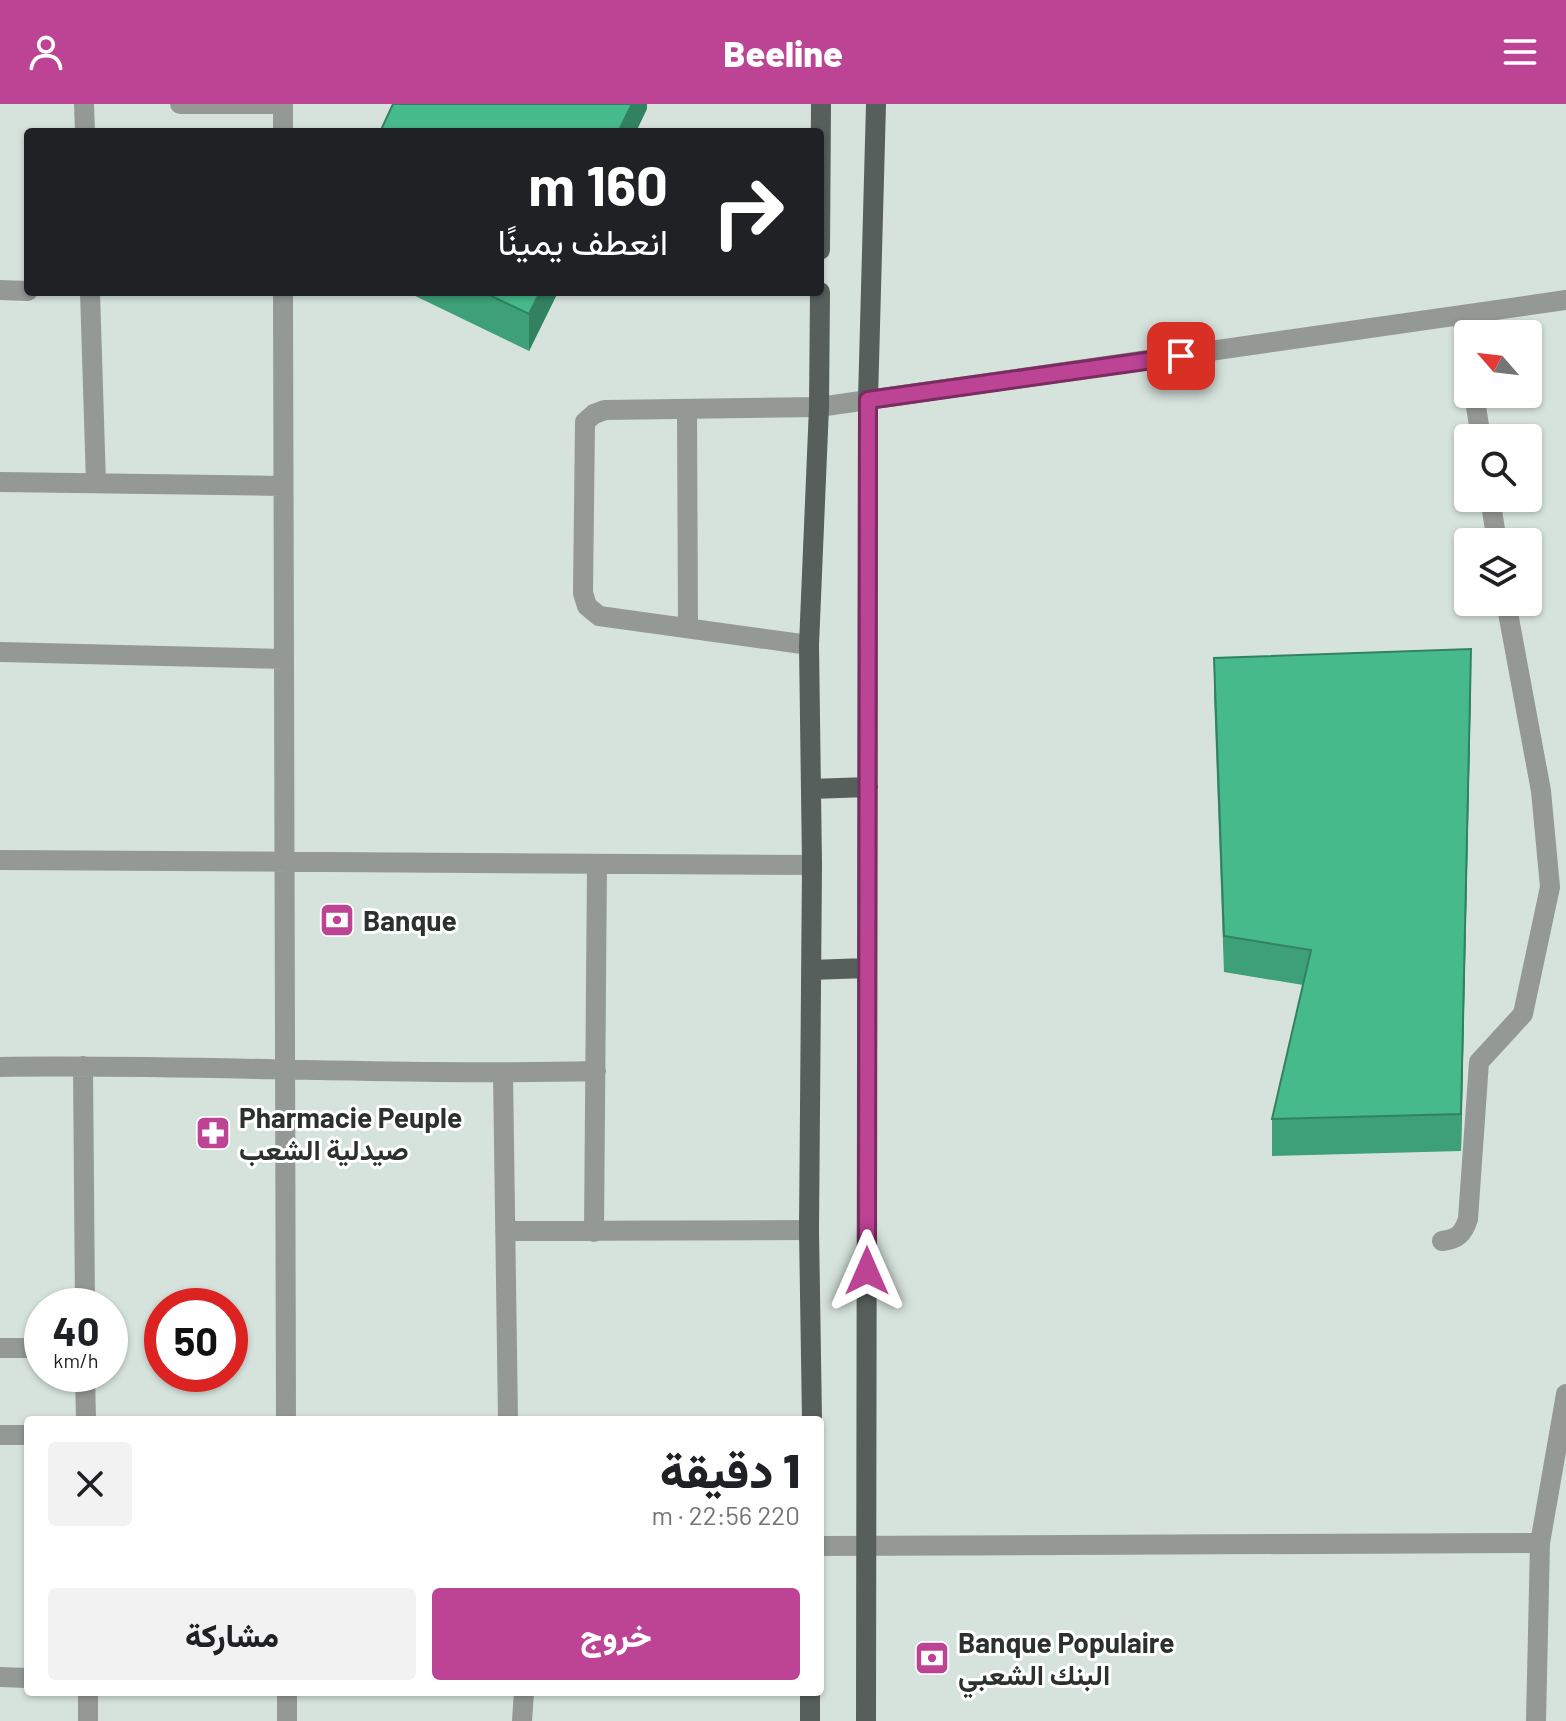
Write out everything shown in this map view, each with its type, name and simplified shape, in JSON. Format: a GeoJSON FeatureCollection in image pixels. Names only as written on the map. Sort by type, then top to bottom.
{"type":"FeatureCollection","features":[{"type":"Feature","properties":{"kind":"main road"},"geometry":{"type":"LineString","coordinates":[[821,104],[821,128]]}},
{"type":"Feature","properties":{"kind":"main road"},"geometry":{"type":"LineString","coordinates":[[866,1721],[868,400],[876,104]]}},
{"type":"Feature","properties":{"kind":"main road"},"geometry":{"type":"LineString","coordinates":[[812,1416],[809,645],[819,407],[820,296]]}},
{"type":"Feature","properties":{"kind":"main road"},"geometry":{"type":"LineString","coordinates":[[811,789],[868,787]]}},
{"type":"Feature","properties":{"kind":"main road"},"geometry":{"type":"LineString","coordinates":[[811,970],[866,968]]}},
{"type":"Feature","properties":{"kind":"main road"},"geometry":{"type":"LineString","coordinates":[[810,1696],[810,1721]]}},
{"type":"Feature","properties":{"kind":"street"},"geometry":{"type":"LineString","coordinates":[[84,104],[85,128]]}},
{"type":"Feature","properties":{"kind":"street"},"geometry":{"type":"LineString","coordinates":[[180,104],[283,104],[283,128]]}},
{"type":"Feature","properties":{"kind":"street"},"geometry":{"type":"LineString","coordinates":[[0,290],[24,291]]}},
{"type":"Feature","properties":{"kind":"street"},"geometry":{"type":"LineString","coordinates":[[90,296],[96,483]]}},
{"type":"Feature","properties":{"kind":"street"},"geometry":{"type":"LineString","coordinates":[[283,296],[286,1416]]}},
{"type":"Feature","properties":{"kind":"street"},"geometry":{"type":"LineString","coordinates":[[809,645],[599,616],[587,606],[583,593],[585,422],[605,410],[819,407],[1566,300]]}},
{"type":"Feature","properties":{"kind":"street"},"geometry":{"type":"LineString","coordinates":[[1462,316],[1463,320]]}},
{"type":"Feature","properties":{"kind":"street"},"geometry":{"type":"LineString","coordinates":[[687,409],[688,628]]}},
{"type":"Feature","properties":{"kind":"street"},"geometry":{"type":"LineString","coordinates":[[0,482],[283,486]]}},
{"type":"Feature","properties":{"kind":"street"},"geometry":{"type":"LineString","coordinates":[[1442,1241],[1454,1239],[1463,1232],[1468,1219],[1479,1062],[1523,1014],[1550,887],[1541,791],[1509,616]]}},
{"type":"Feature","properties":{"kind":"street"},"geometry":{"type":"LineString","coordinates":[[0,652],[284,659]]}},
{"type":"Feature","properties":{"kind":"street"},"geometry":{"type":"LineString","coordinates":[[0,860],[812,865]]}},
{"type":"Feature","properties":{"kind":"street"},"geometry":{"type":"LineString","coordinates":[[594,1232],[597,864]]}},
{"type":"Feature","properties":{"kind":"street"},"geometry":{"type":"LineString","coordinates":[[83,1066],[85,1288]]}},
{"type":"Feature","properties":{"kind":"street"},"geometry":{"type":"LineString","coordinates":[[0,1067],[503,1073],[596,1071]]}},
{"type":"Feature","properties":{"kind":"street"},"geometry":{"type":"LineString","coordinates":[[503,1073],[508,1416]]}},
{"type":"Feature","properties":{"kind":"street"},"geometry":{"type":"LineString","coordinates":[[505,1231],[809,1230]]}},
{"type":"Feature","properties":{"kind":"street"},"geometry":{"type":"LineString","coordinates":[[0,1348],[24,1348]]}},
{"type":"Feature","properties":{"kind":"street"},"geometry":{"type":"LineString","coordinates":[[85,1392],[86,1416]]}},
{"type":"Feature","properties":{"kind":"street"},"geometry":{"type":"LineString","coordinates":[[1536,1720],[1540,1543],[1565,1399]]}},
{"type":"Feature","properties":{"kind":"street"},"geometry":{"type":"LineString","coordinates":[[0,1435],[24,1435]]}},
{"type":"Feature","properties":{"kind":"street"},"geometry":{"type":"LineString","coordinates":[[824,1546],[1540,1543]]}},
{"type":"Feature","properties":{"kind":"street"},"geometry":{"type":"LineString","coordinates":[[0,1677],[24,1678]]}},
{"type":"Feature","properties":{"kind":"street"},"geometry":{"type":"LineString","coordinates":[[88,1696],[88,1721]]}},
{"type":"Feature","properties":{"kind":"street"},"geometry":{"type":"LineString","coordinates":[[287,1696],[287,1721]]}},
{"type":"Feature","properties":{"kind":"street"},"geometry":{"type":"LineString","coordinates":[[522,1721],[524,1696]]}},
{"type":"Feature","properties":{"kind":"building"},"geometry":{"type":"Polygon","coordinates":[[[393,104],[632,104],[620,128],[382,128],[393,104]]]}},
{"type":"Feature","properties":{"kind":"building"},"geometry":{"type":"Polygon","coordinates":[[[491,296],[538,296],[529,314],[491,296]]]}},
{"type":"Feature","properties":{"kind":"building"},"geometry":{"type":"Polygon","coordinates":[[[1471,649],[1461,1114],[1272,1119],[1311,950],[1224,936],[1214,658],[1471,649]]]}},
{"type":"Feature","properties":{"kind":"place","name":"Banque"},"geometry":{"type":"Point","coordinates":[337,920]}},
{"type":"Feature","properties":{"kind":"place","name":"Pharmacie Peuple صيدلية الشعب"},"geometry":{"type":"Point","coordinates":[213,1133]}},
{"type":"Feature","properties":{"kind":"place","name":"Banque Populaire البنك الشعبي"},"geometry":{"type":"Point","coordinates":[932,1658]}},
{"type":"Feature","properties":{"kind":"route"},"geometry":{"type":"LineString","coordinates":[[867,1271],[868,400],[1181,356]]}}]}
